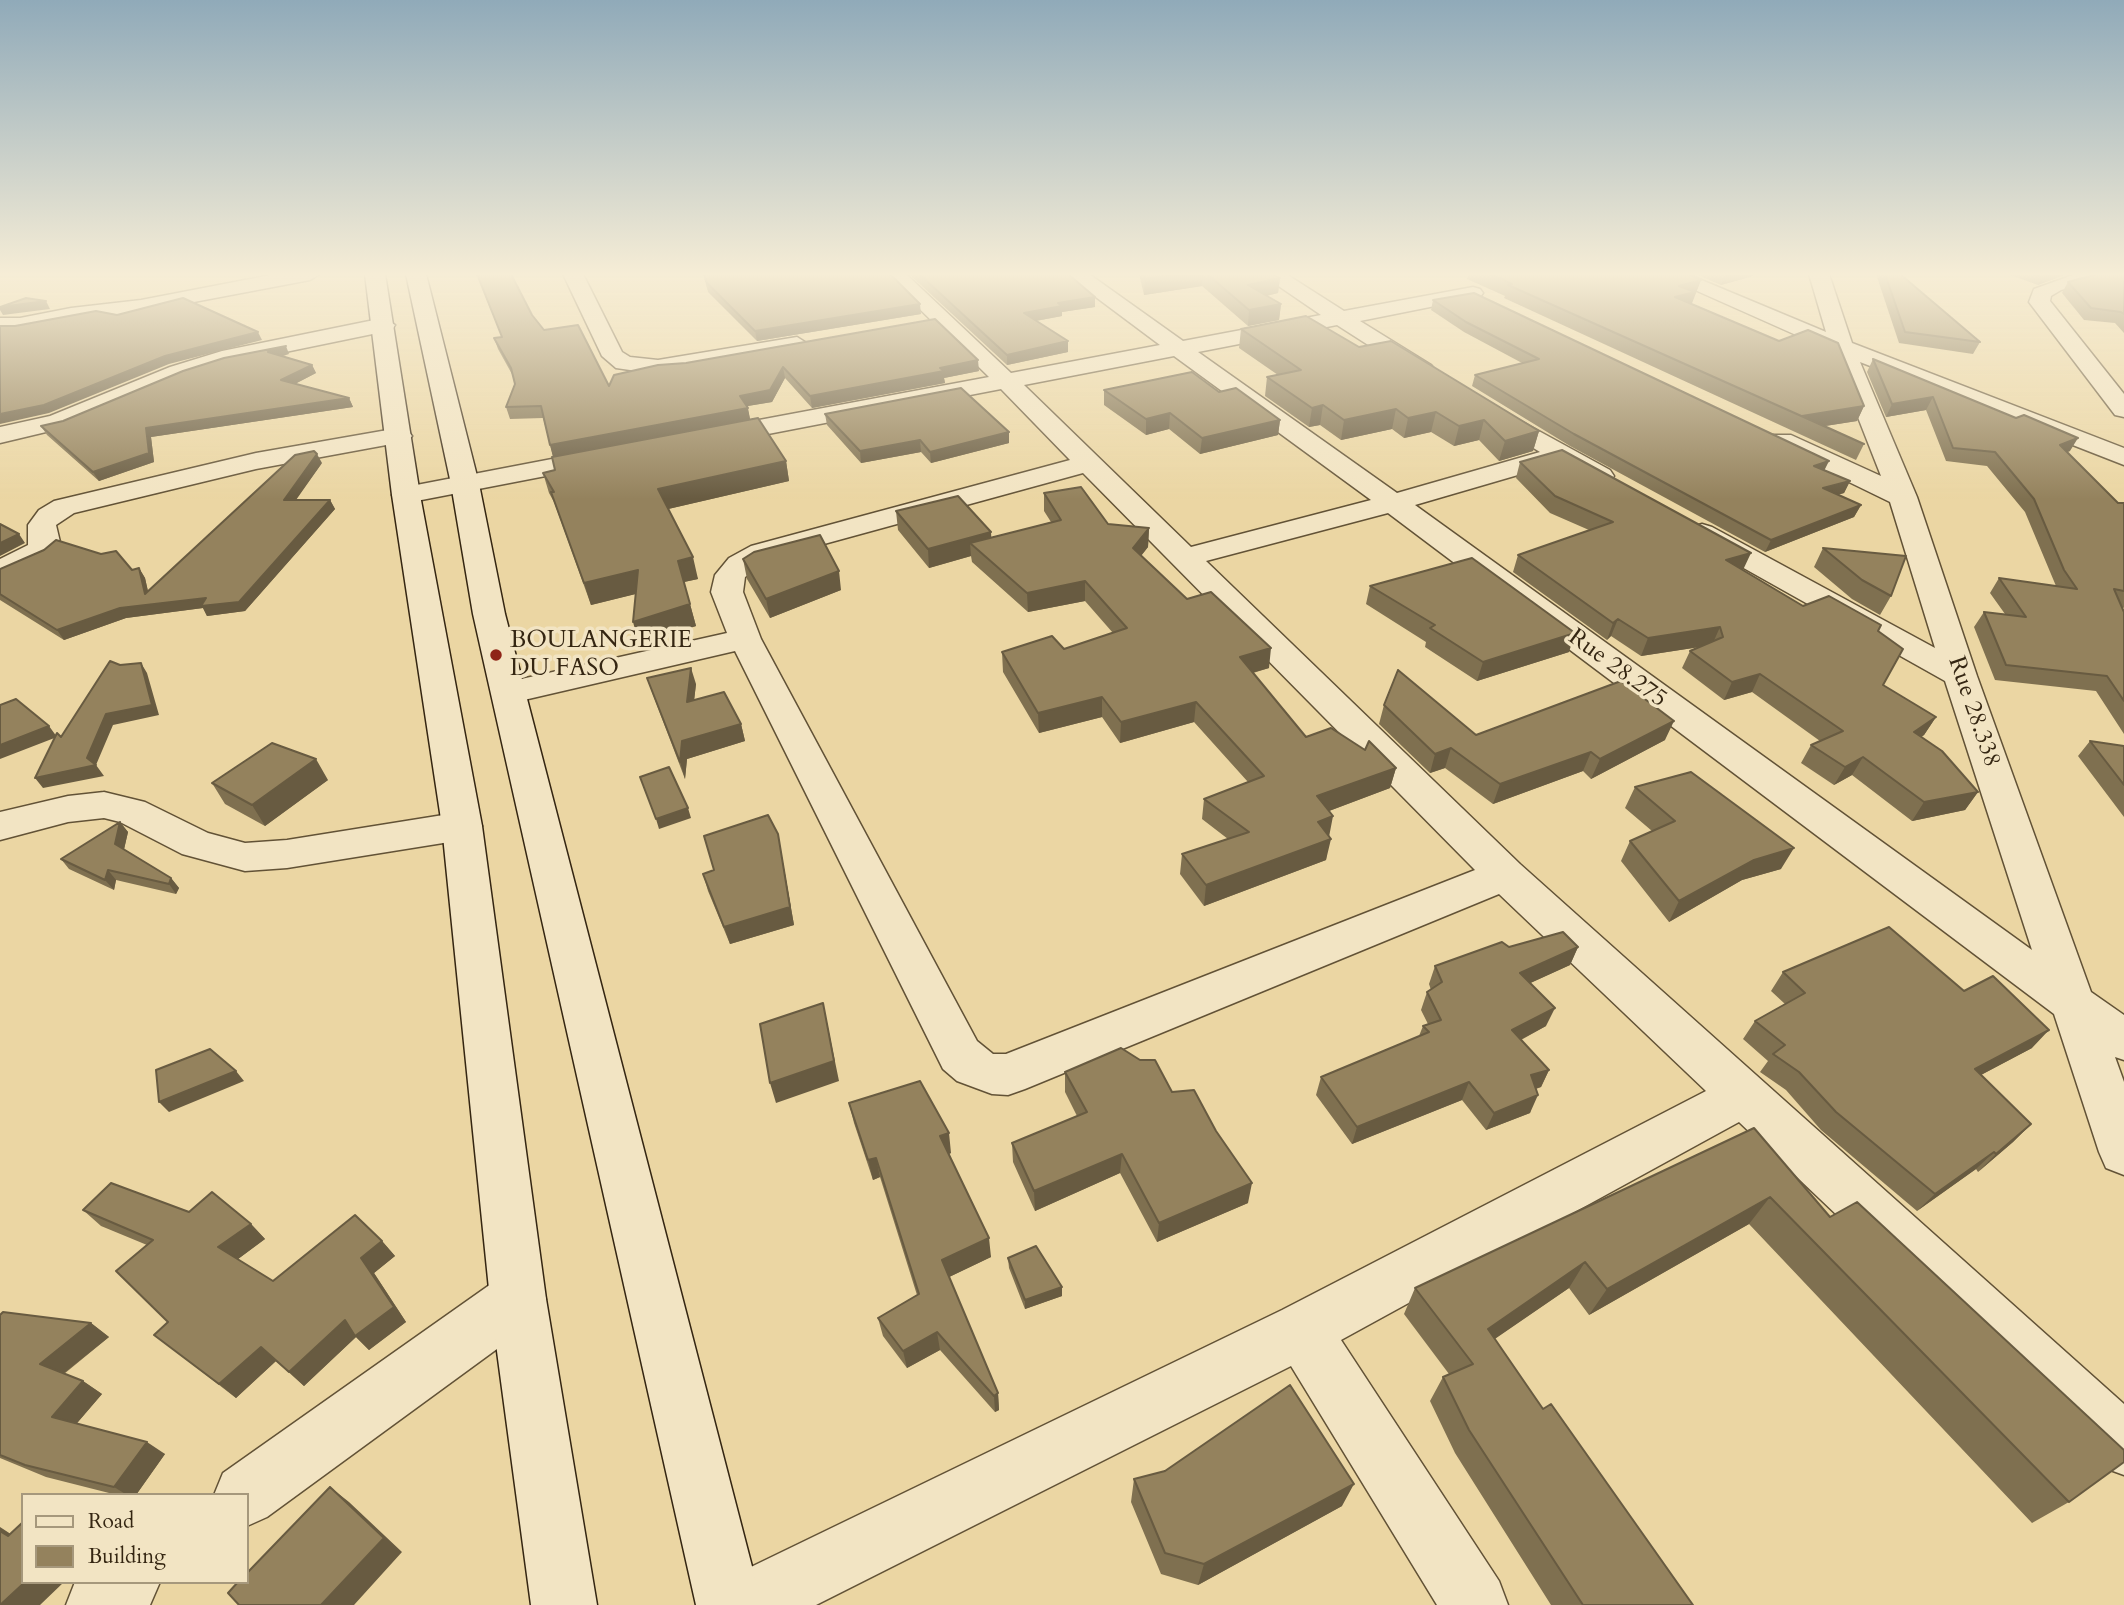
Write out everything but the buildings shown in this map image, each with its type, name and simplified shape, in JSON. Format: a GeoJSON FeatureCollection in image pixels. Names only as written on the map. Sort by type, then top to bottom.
{"type":"FeatureCollection","features":[{"type":"Feature","properties":{"kind":"street"},"geometry":{"type":"LineString","coordinates":[[0,435],[58,422],[178,372],[222,358],[267,349]]}},
{"type":"Feature","properties":{"kind":"street"},"geometry":{"type":"LineString","coordinates":[[387,349],[406,495],[462,826],[518,1299],[564,1605]]}},
{"type":"Feature","properties":{"kind":"street"},"geometry":{"type":"LineString","coordinates":[[433,349],[465,484],[489,614],[729,1605]]}},
{"type":"Feature","properties":{"kind":"street"},"geometry":{"type":"LineString","coordinates":[[610,349],[613,356],[624,363],[658,367],[766,349]]}},
{"type":"Feature","properties":{"kind":"street"},"geometry":{"type":"LineString","coordinates":[[963,349],[1006,381],[1505,875],[2124,1445]]}},
{"type":"Feature","properties":{"kind":"street"},"geometry":{"type":"LineString","coordinates":[[681,442],[1166,349]]}},
{"type":"Feature","properties":{"kind":"street","name":"Rue 28.275"},"geometry":{"type":"LineString","coordinates":[[1178,349],[1392,503],[2124,1041]]}},
{"type":"Feature","properties":{"kind":"street"},"geometry":{"type":"LineString","coordinates":[[1389,349],[1444,383]]}},
{"type":"Feature","properties":{"kind":"street","name":"Rue 28.338"},"geometry":{"type":"LineString","coordinates":[[1843,349],[1903,497],[1960,676],[2124,1152]]}},
{"type":"Feature","properties":{"kind":"street"},"geometry":{"type":"LineString","coordinates":[[1847,349],[2124,457]]}},
{"type":"Feature","properties":{"kind":"street"},"geometry":{"type":"LineString","coordinates":[[2076,349],[2124,410]]}},
{"type":"Feature","properties":{"kind":"street"},"geometry":{"type":"LineString","coordinates":[[1467,397],[1620,488]]}},
{"type":"Feature","properties":{"kind":"street"},"geometry":{"type":"LineString","coordinates":[[1756,427],[1903,497]]}},
{"type":"Feature","properties":{"kind":"street"},"geometry":{"type":"LineString","coordinates":[[0,571],[38,551],[45,542],[42,525],[49,516],[64,508],[256,461],[399,436]]}},
{"type":"Feature","properties":{"kind":"street"},"geometry":{"type":"LineString","coordinates":[[406,495],[627,453]]}},
{"type":"Feature","properties":{"kind":"street"},"geometry":{"type":"LineString","coordinates":[[1184,558],[1392,503],[1560,454]]}},
{"type":"Feature","properties":{"kind":"street"},"geometry":{"type":"LineString","coordinates":[[1088,463],[751,558],[740,564],[730,575],[727,592],[745,639],[960,1055],[974,1068],[992,1074],[1008,1075],[1505,875]]}},
{"type":"Feature","properties":{"kind":"street"},"geometry":{"type":"LineString","coordinates":[[1681,521],[1960,676]]}},
{"type":"Feature","properties":{"kind":"street"},"geometry":{"type":"LineString","coordinates":[[510,692],[745,639]]}},
{"type":"Feature","properties":{"kind":"street"},"geometry":{"type":"LineString","coordinates":[[0,826],[68,809],[104,806],[131,811],[196,844],[245,857],[287,854],[462,826]]}},
{"type":"Feature","properties":{"kind":"street"},"geometry":{"type":"LineString","coordinates":[[746,1605],[1302,1330],[1742,1096]]}},
{"type":"Feature","properties":{"kind":"street"},"geometry":{"type":"LineString","coordinates":[[248,1493],[518,1299]]}},
{"type":"Feature","properties":{"kind":"street"},"geometry":{"type":"LineString","coordinates":[[1302,1330],[1475,1605]]}},
{"type":"Feature","properties":{"kind":"street"},"geometry":{"type":"LineString","coordinates":[[99,1605],[125,1584]]}},
{"type":"Feature","properties":{"kind":"place","name":"BOULANGERIE DU FASO"},"geometry":{"type":"Point","coordinates":[496,655]}}]}
